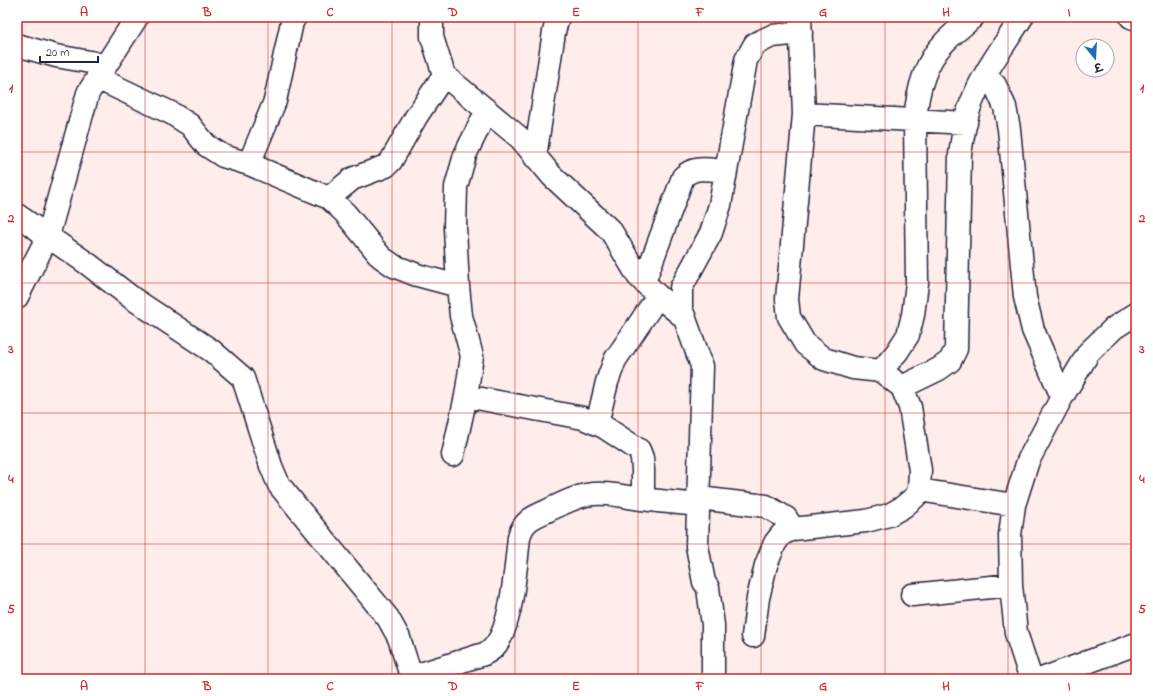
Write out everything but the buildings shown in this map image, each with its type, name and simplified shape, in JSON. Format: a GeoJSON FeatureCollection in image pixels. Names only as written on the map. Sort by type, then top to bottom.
{"type":"FeatureCollection","features":[{"type":"Feature","properties":{"kind":"street"},"geometry":{"type":"LineString","coordinates":[[18,290],[48,236],[88,93],[137,17]]}},
{"type":"Feature","properties":{"kind":"street"},"geometry":{"type":"LineString","coordinates":[[250,164],[275,101],[292,22],[295,17]]}},
{"type":"Feature","properties":{"kind":"street"},"geometry":{"type":"LineString","coordinates":[[432,17],[432,37],[444,75],[520,138],[552,176],[611,231],[638,276],[685,318]]}},
{"type":"Feature","properties":{"kind":"street"},"geometry":{"type":"LineString","coordinates":[[536,157],[554,32],[558,17]]}},
{"type":"Feature","properties":{"kind":"street"},"geometry":{"type":"LineString","coordinates":[[882,372],[908,335],[914,315],[917,283],[914,121],[916,102],[929,63],[943,44],[973,17]]}},
{"type":"Feature","properties":{"kind":"street"},"geometry":{"type":"LineString","coordinates":[[902,387],[939,369],[950,361],[956,350],[960,154],[972,101],[984,75],[1022,17]]}},
{"type":"Feature","properties":{"kind":"street"},"geometry":{"type":"LineString","coordinates":[[1131,17],[1136,19]]}},
{"type":"Feature","properties":{"kind":"street"},"geometry":{"type":"LineString","coordinates":[[713,679],[712,618],[708,588],[704,582],[697,546],[702,366],[681,308],[681,288],[711,233],[720,205],[746,60],[755,44],[800,25],[804,114],[787,299],[789,317],[805,344],[824,359],[853,368],[882,372],[902,387],[910,407],[920,470],[919,490],[915,497],[903,507],[889,515],[866,521],[793,529],[782,534],[775,543],[766,565],[758,598],[753,636]]}},
{"type":"Feature","properties":{"kind":"street"},"geometry":{"type":"LineString","coordinates":[[17,45],[56,56],[90,62],[101,72],[190,125],[206,145],[223,156],[250,164],[329,198],[345,213],[381,257],[394,266],[417,275],[458,286]]}},
{"type":"Feature","properties":{"kind":"street"},"geometry":{"type":"LineString","coordinates":[[329,198],[352,179],[386,166],[391,161],[416,117],[444,75]]}},
{"type":"Feature","properties":{"kind":"street"},"geometry":{"type":"LineString","coordinates":[[984,75],[995,85],[1005,107],[1009,129],[1026,297],[1033,330],[1062,397]]}},
{"type":"Feature","properties":{"kind":"street"},"geometry":{"type":"LineString","coordinates":[[453,455],[466,396],[472,356],[461,316],[458,286],[455,228],[456,187],[465,155],[487,110]]}},
{"type":"Feature","properties":{"kind":"street"},"geometry":{"type":"LineString","coordinates":[[804,114],[966,124]]}},
{"type":"Feature","properties":{"kind":"street"},"geometry":{"type":"LineString","coordinates":[[597,424],[607,382],[615,360],[651,289],[683,177],[688,172],[700,169],[726,171]]}},
{"type":"Feature","properties":{"kind":"street"},"geometry":{"type":"LineString","coordinates":[[17,215],[88,264],[132,298],[212,351],[243,378],[270,466],[279,485],[388,618],[399,638],[411,678],[484,654],[494,647],[502,636],[507,618],[513,588],[521,529],[533,517],[566,502],[585,495],[599,493],[621,495],[643,500],[698,501],[766,506],[786,518],[793,529]]}},
{"type":"Feature","properties":{"kind":"street"},"geometry":{"type":"LineString","coordinates":[[1031,679],[1016,632],[1011,585],[1010,535],[1014,505],[1028,461],[1062,397],[1089,352],[1114,328],[1136,314]]}},
{"type":"Feature","properties":{"kind":"street"},"geometry":{"type":"LineString","coordinates":[[466,396],[583,418],[604,427],[640,450],[643,470],[643,500]]}},
{"type":"Feature","properties":{"kind":"street"},"geometry":{"type":"LineString","coordinates":[[919,490],[1014,505]]}},
{"type":"Feature","properties":{"kind":"street"},"geometry":{"type":"LineString","coordinates":[[912,595],[1011,585]]}},
{"type":"Feature","properties":{"kind":"street"},"geometry":{"type":"LineString","coordinates":[[1042,679],[1136,644]]}}]}
